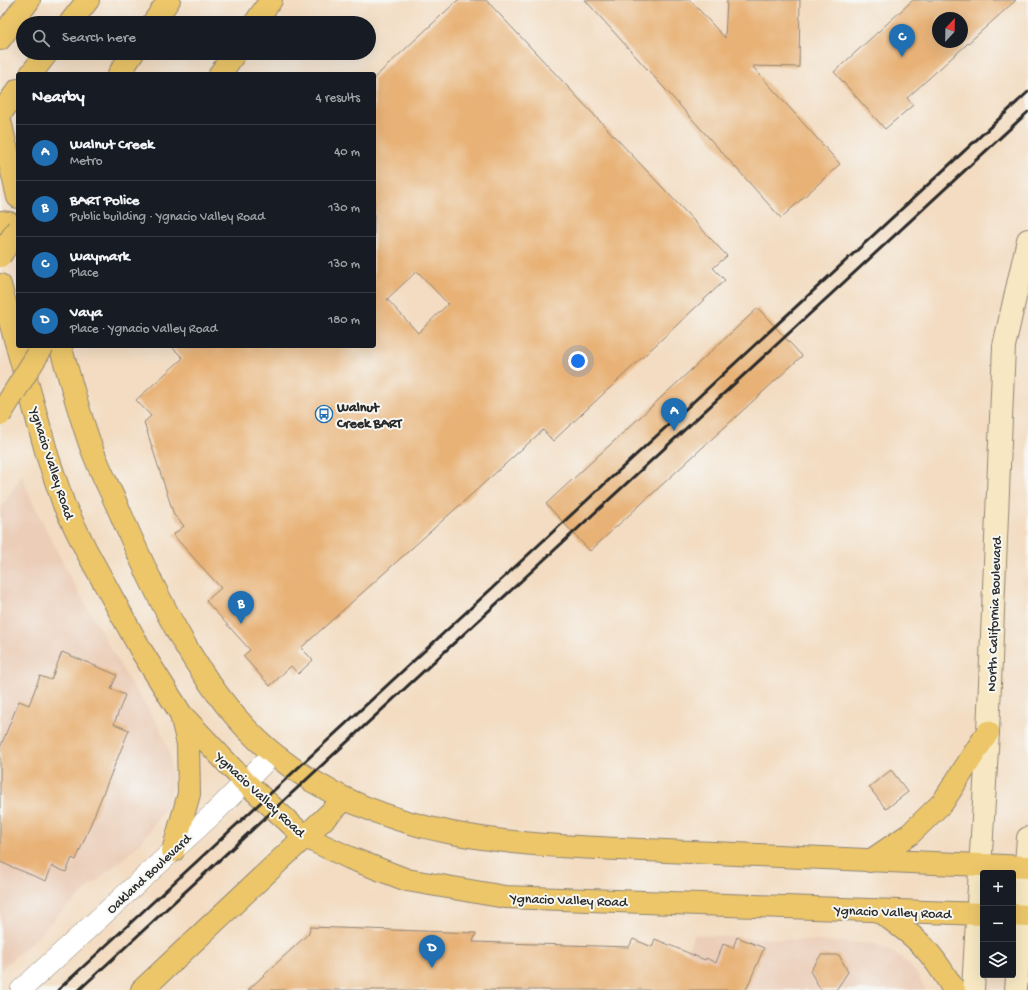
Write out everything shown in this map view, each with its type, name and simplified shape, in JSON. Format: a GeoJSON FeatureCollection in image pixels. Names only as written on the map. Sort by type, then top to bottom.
{"type":"FeatureCollection","features":[{"type":"Feature","properties":{"kind":"highway"},"geometry":{"type":"LineString","coordinates":[[17,16],[29,0]]}},
{"type":"Feature","properties":{"kind":"highway"},"geometry":{"type":"LineString","coordinates":[[75,16],[88,0]]}},
{"type":"Feature","properties":{"kind":"highway"},"geometry":{"type":"LineString","coordinates":[[158,16],[169,0]]}},
{"type":"Feature","properties":{"kind":"highway"},"geometry":{"type":"LineString","coordinates":[[260,16],[271,0]]}},
{"type":"Feature","properties":{"kind":"highway"},"geometry":{"type":"LineString","coordinates":[[0,39],[16,17]]}},
{"type":"Feature","properties":{"kind":"highway"},"geometry":{"type":"LineString","coordinates":[[32,72],[41,60]]}},
{"type":"Feature","properties":{"kind":"highway"},"geometry":{"type":"LineString","coordinates":[[120,72],[128,60]]}},
{"type":"Feature","properties":{"kind":"highway"},"geometry":{"type":"LineString","coordinates":[[221,72],[230,60]]}},
{"type":"Feature","properties":{"kind":"highway"},"geometry":{"type":"LineString","coordinates":[[0,114],[16,93]]}},
{"type":"Feature","properties":{"kind":"highway"},"geometry":{"type":"LineString","coordinates":[[0,121],[16,189]]}},
{"type":"Feature","properties":{"kind":"highway"},"geometry":{"type":"LineString","coordinates":[[0,222],[8,223],[16,232]]}},
{"type":"Feature","properties":{"kind":"highway"},"geometry":{"type":"LineString","coordinates":[[0,256],[16,231]]}},
{"type":"Feature","properties":{"kind":"highway","name":"Ygnacio Valley Road"},"geometry":{"type":"LineString","coordinates":[[0,286],[16,343]]}},
{"type":"Feature","properties":{"kind":"highway","name":"Ygnacio Valley Road"},"geometry":{"type":"LineString","coordinates":[[17,348],[48,458],[64,505],[86,550],[142,652],[181,714],[245,782],[305,837],[350,858],[407,880],[505,897],[980,914]]}},
{"type":"Feature","properties":{"kind":"highway"},"geometry":{"type":"LineString","coordinates":[[0,415],[42,348]]}},
{"type":"Feature","properties":{"kind":"highway"},"geometry":{"type":"LineString","coordinates":[[61,348],[89,442],[144,567],[176,627],[210,683],[237,719],[273,754],[304,776],[344,800],[388,816],[436,830],[518,843],[870,861],[1027,867]]}},
{"type":"Feature","properties":{"kind":"highway"},"geometry":{"type":"LineString","coordinates":[[173,851],[189,794],[188,744],[181,714]]}},
{"type":"Feature","properties":{"kind":"highway"},"geometry":{"type":"LineString","coordinates":[[870,861],[910,834],[943,802],[988,732]]}},
{"type":"Feature","properties":{"kind":"highway"},"geometry":{"type":"LineString","coordinates":[[142,990],[344,800]]}},
{"type":"Feature","properties":{"kind":"highway"},"geometry":{"type":"LineString","coordinates":[[877,910],[907,930],[924,945],[932,954],[954,990]]}},
{"type":"Feature","properties":{"kind":"main road","name":"North California Boulevard"},"geometry":{"type":"LineString","coordinates":[[973,990],[980,914],[979,865],[988,732],[1004,346],[1028,240]]}},
{"type":"Feature","properties":{"kind":"main road"},"geometry":{"type":"LineString","coordinates":[[1016,990],[1021,916],[1027,867],[1028,838]]}},
{"type":"Feature","properties":{"kind":"street","name":"Oakland Boulevard"},"geometry":{"type":"LineString","coordinates":[[21,990],[173,851],[273,754]]}},
{"type":"Feature","properties":{"kind":"shaded area"},"geometry":{"type":"Polygon","coordinates":[[[22,474],[30,497],[70,577],[128,679],[159,726],[170,753],[172,787],[168,804],[142,842],[59,914],[35,939],[0,970],[0,510],[22,474]]]}},
{"type":"Feature","properties":{"kind":"shaded area"},"geometry":{"type":"Polygon","coordinates":[[[694,935],[876,944],[895,953],[909,964],[919,977],[925,990],[670,990],[694,935]]]}},
{"type":"Feature","properties":{"kind":"building"},"geometry":{"type":"Polygon","coordinates":[[[458,0],[486,0],[727,256],[713,268],[725,280],[553,441],[543,430],[301,648],[313,660],[298,674],[291,666],[270,686],[243,656],[250,650],[206,601],[221,588],[173,535],[184,526],[174,515],[144,422],[151,416],[136,400],[183,358],[173,348],[376,348],[376,76],[458,0]],[[417,271],[387,299],[418,333],[448,304],[417,271]]]}},
{"type":"Feature","properties":{"kind":"building"},"geometry":{"type":"Polygon","coordinates":[[[585,0],[690,0],[725,38],[727,0],[800,0],[799,67],[752,66],[840,164],[781,218],[585,0]]]}},
{"type":"Feature","properties":{"kind":"building"},"geometry":{"type":"Polygon","coordinates":[[[913,0],[1016,0],[968,43],[968,12],[932,12],[932,48],[963,48],[907,98],[913,105],[885,129],[834,72],[913,0]]]}},
{"type":"Feature","properties":{"kind":"building"},"geometry":{"type":"Polygon","coordinates":[[[758,308],[802,356],[590,551],[546,504],[758,308]]]}},
{"type":"Feature","properties":{"kind":"building"},"geometry":{"type":"Polygon","coordinates":[[[62,652],[117,675],[111,689],[125,695],[114,724],[129,730],[76,860],[72,858],[66,872],[52,866],[46,881],[0,862],[0,748],[19,701],[29,705],[40,676],[51,680],[62,652]]]}},
{"type":"Feature","properties":{"kind":"building"},"geometry":{"type":"Polygon","coordinates":[[[891,770],[908,792],[886,809],[869,787],[891,770]]]}},
{"type":"Feature","properties":{"kind":"building"},"geometry":{"type":"Polygon","coordinates":[[[310,927],[476,933],[473,942],[629,947],[633,939],[652,947],[655,939],[705,960],[706,958],[716,963],[723,944],[733,948],[737,937],[764,948],[746,990],[248,990],[309,933],[310,927]]]}},
{"type":"Feature","properties":{"kind":"building"},"geometry":{"type":"Polygon","coordinates":[[[821,955],[839,955],[848,972],[836,990],[821,990],[810,971],[821,955]]]}},
{"type":"Feature","properties":{"kind":"railway"},"geometry":{"type":"LineString","coordinates":[[58,990],[1028,92]]}},
{"type":"Feature","properties":{"kind":"railway"},"geometry":{"type":"LineString","coordinates":[[79,990],[1028,112]]}},
{"type":"Feature","properties":{"kind":"place","name":"Waymark"},"geometry":{"type":"Point","coordinates":[902,57]}},
{"type":"Feature","properties":{"kind":"place","name":"Walnut Creek BART"},"geometry":{"type":"Point","coordinates":[324,414]}},
{"type":"Feature","properties":{"kind":"place","name":"Walnut Creek"},"geometry":{"type":"Point","coordinates":[674,431]}},
{"type":"Feature","properties":{"kind":"place","name":"BART Police"},"geometry":{"type":"Point","coordinates":[241,624]}},
{"type":"Feature","properties":{"kind":"place","name":"Vaya"},"geometry":{"type":"Point","coordinates":[432,968]}}]}
